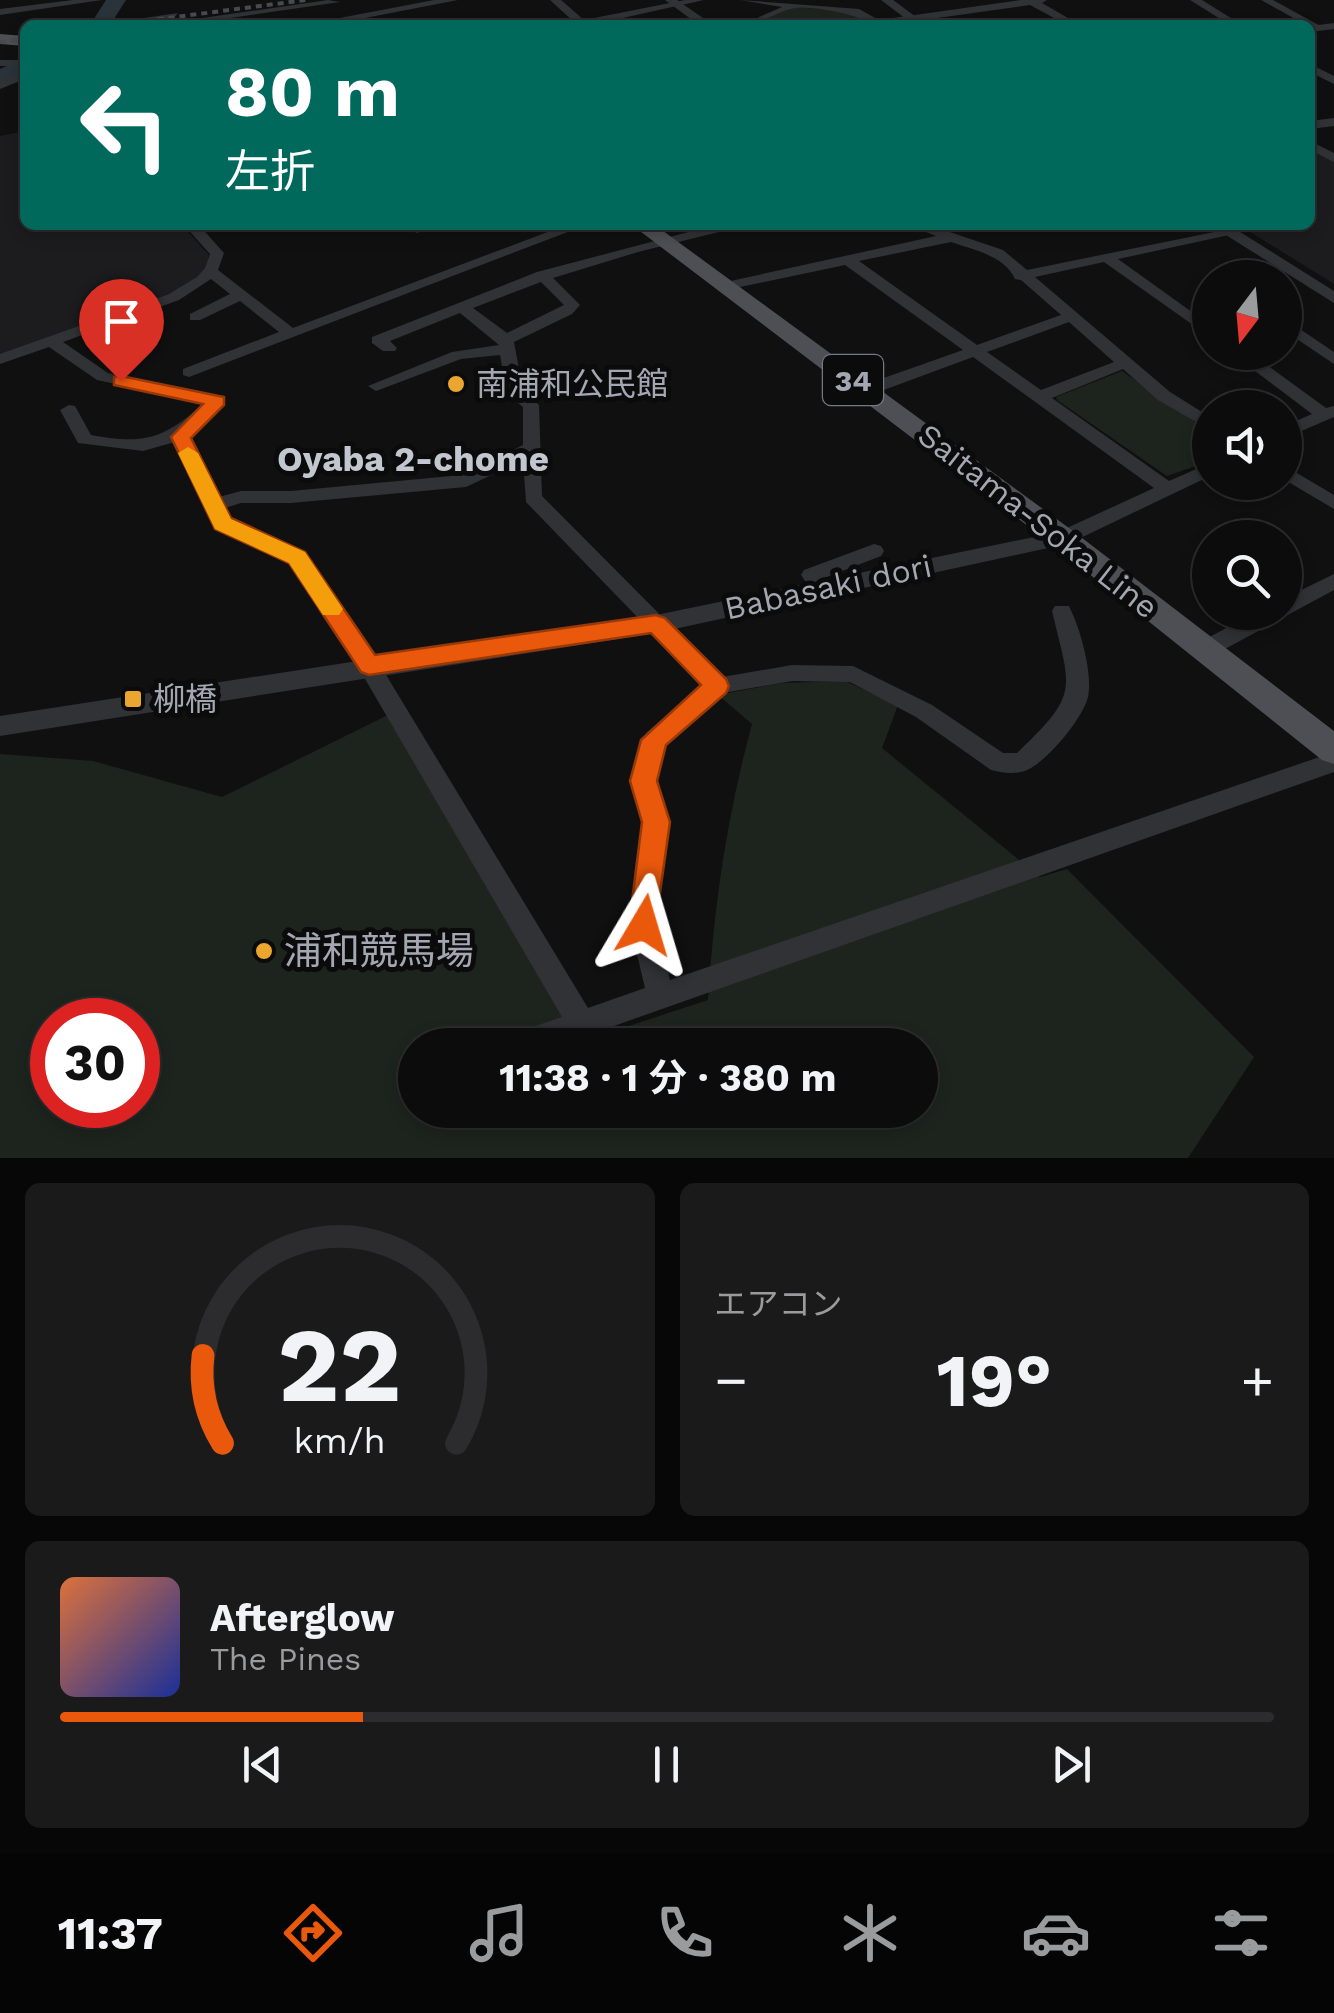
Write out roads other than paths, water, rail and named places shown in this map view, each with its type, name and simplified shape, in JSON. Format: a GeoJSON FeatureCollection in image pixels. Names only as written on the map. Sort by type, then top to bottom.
{"type":"FeatureCollection","features":[{"type":"Feature","properties":{"kind":"main road","name":"Saitama-Soka Line"},"geometry":{"type":"LineString","coordinates":[[651,232],[1063,538],[1334,750]]}},
{"type":"Feature","properties":{"kind":"street"},"geometry":{"type":"LineString","coordinates":[[0,12],[96,0]]}},
{"type":"Feature","properties":{"kind":"street"},"geometry":{"type":"LineString","coordinates":[[136,18],[282,0]]}},
{"type":"Feature","properties":{"kind":"street"},"geometry":{"type":"LineString","coordinates":[[338,20],[448,0]]}},
{"type":"Feature","properties":{"kind":"street"},"geometry":{"type":"LineString","coordinates":[[555,0],[575,20]]}},
{"type":"Feature","properties":{"kind":"street"},"geometry":{"type":"LineString","coordinates":[[600,20],[673,2],[698,0]]}},
{"type":"Feature","properties":{"kind":"street"},"geometry":{"type":"LineString","coordinates":[[745,0],[859,12],[867,20]]}},
{"type":"Feature","properties":{"kind":"street"},"geometry":{"type":"LineString","coordinates":[[886,0],[914,20]]}},
{"type":"Feature","properties":{"kind":"street"},"geometry":{"type":"LineString","coordinates":[[958,0],[972,9]]}},
{"type":"Feature","properties":{"kind":"street"},"geometry":{"type":"LineString","coordinates":[[893,20],[1034,0],[1067,20]]}},
{"type":"Feature","properties":{"kind":"street"},"geometry":{"type":"LineString","coordinates":[[1195,0],[1229,20]]}},
{"type":"Feature","properties":{"kind":"street"},"geometry":{"type":"LineString","coordinates":[[1266,0],[1300,20]]}},
{"type":"Feature","properties":{"kind":"street"},"geometry":{"type":"LineString","coordinates":[[196,20],[334,1],[349,18]]}},
{"type":"Feature","properties":{"kind":"street"},"geometry":{"type":"LineString","coordinates":[[673,2],[700,20]]}},
{"type":"Feature","properties":{"kind":"street"},"geometry":{"type":"LineString","coordinates":[[419,20],[422,6]]}},
{"type":"Feature","properties":{"kind":"street"},"geometry":{"type":"LineString","coordinates":[[758,20],[791,7]]}},
{"type":"Feature","properties":{"kind":"street"},"geometry":{"type":"LineString","coordinates":[[0,359],[174,297],[212,272],[217,253],[196,230]]}},
{"type":"Feature","properties":{"kind":"street"},"geometry":{"type":"LineString","coordinates":[[189,372],[567,230]]}},
{"type":"Feature","properties":{"kind":"street"},"geometry":{"type":"LineString","coordinates":[[389,348],[378,340],[651,232],[676,230]]}},
{"type":"Feature","properties":{"kind":"street"},"geometry":{"type":"LineString","coordinates":[[931,230],[998,253],[1126,364],[1192,412]]}},
{"type":"Feature","properties":{"kind":"street"},"geometry":{"type":"LineString","coordinates":[[1020,276],[1215,230]]}},
{"type":"Feature","properties":{"kind":"street"},"geometry":{"type":"LineString","coordinates":[[1226,230],[1334,298]]}},
{"type":"Feature","properties":{"kind":"street"},"geometry":{"type":"LineString","coordinates":[[726,286],[952,237]]}},
{"type":"Feature","properties":{"kind":"street"},"geometry":{"type":"LineString","coordinates":[[1107,258],[1192,319]]}},
{"type":"Feature","properties":{"kind":"street"},"geometry":{"type":"LineString","coordinates":[[848,260],[1168,489]]}},
{"type":"Feature","properties":{"kind":"street"},"geometry":{"type":"LineString","coordinates":[[212,272],[290,333]]}},
{"type":"Feature","properties":{"kind":"street"},"geometry":{"type":"LineString","coordinates":[[376,386],[458,355],[506,344],[568,312],[572,305],[542,275]]}},
{"type":"Feature","properties":{"kind":"street"},"geometry":{"type":"LineString","coordinates":[[195,317],[241,295]]}},
{"type":"Feature","properties":{"kind":"street"},"geometry":{"type":"LineString","coordinates":[[462,307],[506,344],[515,393],[531,405],[532,498],[717,686]]}},
{"type":"Feature","properties":{"kind":"street"},"geometry":{"type":"LineString","coordinates":[[867,390],[1070,317]]}},
{"type":"Feature","properties":{"kind":"street"},"geometry":{"type":"LineString","coordinates":[[1302,336],[1334,359]]}},
{"type":"Feature","properties":{"kind":"street"},"geometry":{"type":"LineString","coordinates":[[50,340],[103,377],[217,401],[180,437],[129,449],[84,439],[69,410]]}},
{"type":"Feature","properties":{"kind":"street"},"geometry":{"type":"LineString","coordinates":[[1040,397],[1126,364]]}},
{"type":"Feature","properties":{"kind":"street"},"geometry":{"type":"LineString","coordinates":[[1265,370],[1329,413]]}},
{"type":"Feature","properties":{"kind":"street"},"geometry":{"type":"LineString","coordinates":[[1302,426],[1329,413]]}},
{"type":"Feature","properties":{"kind":"street"},"geometry":{"type":"LineString","coordinates":[[180,437],[223,524],[297,558],[369,666],[581,1023]]}},
{"type":"Feature","properties":{"kind":"street"},"geometry":{"type":"LineString","coordinates":[[212,506],[240,497],[291,497],[466,481],[532,448]]}},
{"type":"Feature","properties":{"kind":"street"},"geometry":{"type":"LineString","coordinates":[[1063,538],[1192,478]]}},
{"type":"Feature","properties":{"kind":"street"},"geometry":{"type":"LineString","coordinates":[[1302,483],[1334,504]]}},
{"type":"Feature","properties":{"kind":"street","name":"Babasaki dori"},"geometry":{"type":"LineString","coordinates":[[0,726],[656,624],[1063,538]]}},
{"type":"Feature","properties":{"kind":"street"},"geometry":{"type":"LineString","coordinates":[[821,589],[811,575],[874,551]]}},
{"type":"Feature","properties":{"kind":"street"},"geometry":{"type":"LineString","coordinates":[[1302,599],[1334,582]]}},
{"type":"Feature","properties":{"kind":"street"},"geometry":{"type":"LineString","coordinates":[[660,996],[644,925],[656,822],[644,781],[654,740],[717,686],[792,673],[852,674],[924,711],[999,764],[1023,762],[1073,714],[1080,687],[1062,611]]}},
{"type":"Feature","properties":{"kind":"street"},"geometry":{"type":"LineString","coordinates":[[1204,650],[1241,630]]}},
{"type":"Feature","properties":{"kind":"street"},"geometry":{"type":"LineString","coordinates":[[567,1028],[1334,762]]}},
{"type":"Feature","properties":{"kind":"waterway"},"geometry":{"type":"LineString","coordinates":[[103,20],[116,0]]}},
{"type":"Feature","properties":{"kind":"waterway"},"geometry":{"type":"LineString","coordinates":[[0,77],[20,67]]}},
{"type":"Feature","properties":{"kind":"railway"},"geometry":{"type":"LineString","coordinates":[[152,20],[306,0]]}},
{"type":"Feature","properties":{"kind":"railway"},"geometry":{"type":"LineString","coordinates":[[0,42],[20,40]]}},
{"type":"Feature","properties":{"kind":"place","name":"南浦和公民館"},"geometry":{"type":"Point","coordinates":[456,384]}},
{"type":"Feature","properties":{"kind":"place","name":"柳橋"},"geometry":{"type":"Point","coordinates":[133,699]}},
{"type":"Feature","properties":{"kind":"place","name":"浦和競馬場"},"geometry":{"type":"Point","coordinates":[264,951]}},
{"type":"Feature","properties":{"kind":"district","name":"Oyaba 2-chome"},"geometry":{"type":"Point","coordinates":[413,459]}}]}
